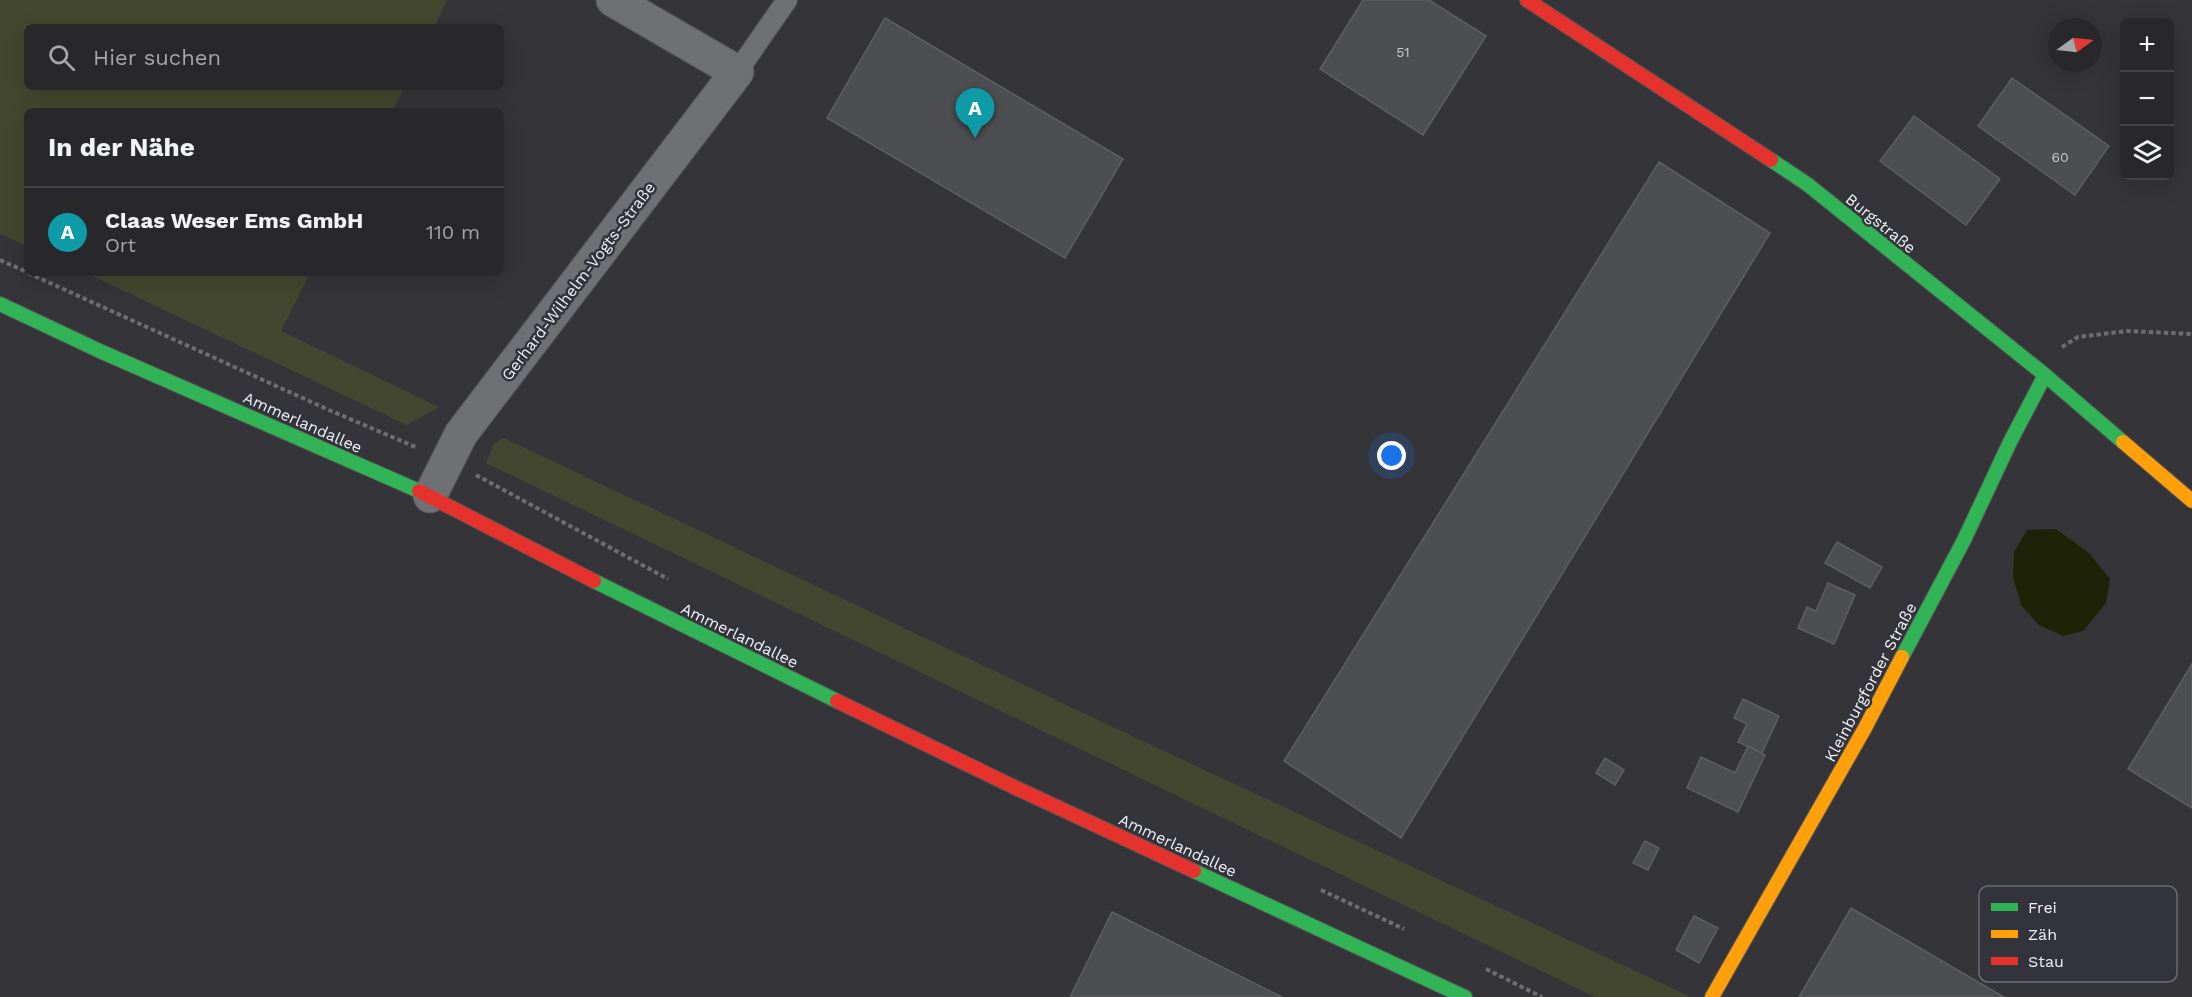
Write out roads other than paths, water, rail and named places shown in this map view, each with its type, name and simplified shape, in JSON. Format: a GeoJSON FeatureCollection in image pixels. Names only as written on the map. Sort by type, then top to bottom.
{"type":"FeatureCollection","features":[{"type":"Feature","properties":{"kind":"main road","name":"Burgstraße"},"geometry":{"type":"LineString","coordinates":[[1527,0],[1807,184],[2045,375],[2192,501]]}},
{"type":"Feature","properties":{"kind":"main road","name":"Ammerlandallee"},"geometry":{"type":"LineString","coordinates":[[0,304],[102,352],[430,496],[654,612],[1002,781],[1465,997]]}},
{"type":"Feature","properties":{"kind":"main road","name":"Kleinburgforder Straße"},"geometry":{"type":"LineString","coordinates":[[1712,997],[1870,718],[1964,540],[2010,442],[2045,375]]}},
{"type":"Feature","properties":{"kind":"street"},"geometry":{"type":"LineString","coordinates":[[613,0],[737,72]]}},
{"type":"Feature","properties":{"kind":"street","name":"Gerhard-Wilhelm-Vogts-Straße"},"geometry":{"type":"LineString","coordinates":[[430,496],[447,459],[467,425],[737,72]]}},
{"type":"Feature","properties":{"kind":"lane","name":"Gerhard-Wilhelm-Vogts-Straße"},"geometry":{"type":"LineString","coordinates":[[737,72],[787,0]]}},
{"type":"Feature","properties":{"kind":"place","name":"Claas Weser Ems GmbH"},"geometry":{"type":"Point","coordinates":[975,138]}}]}
